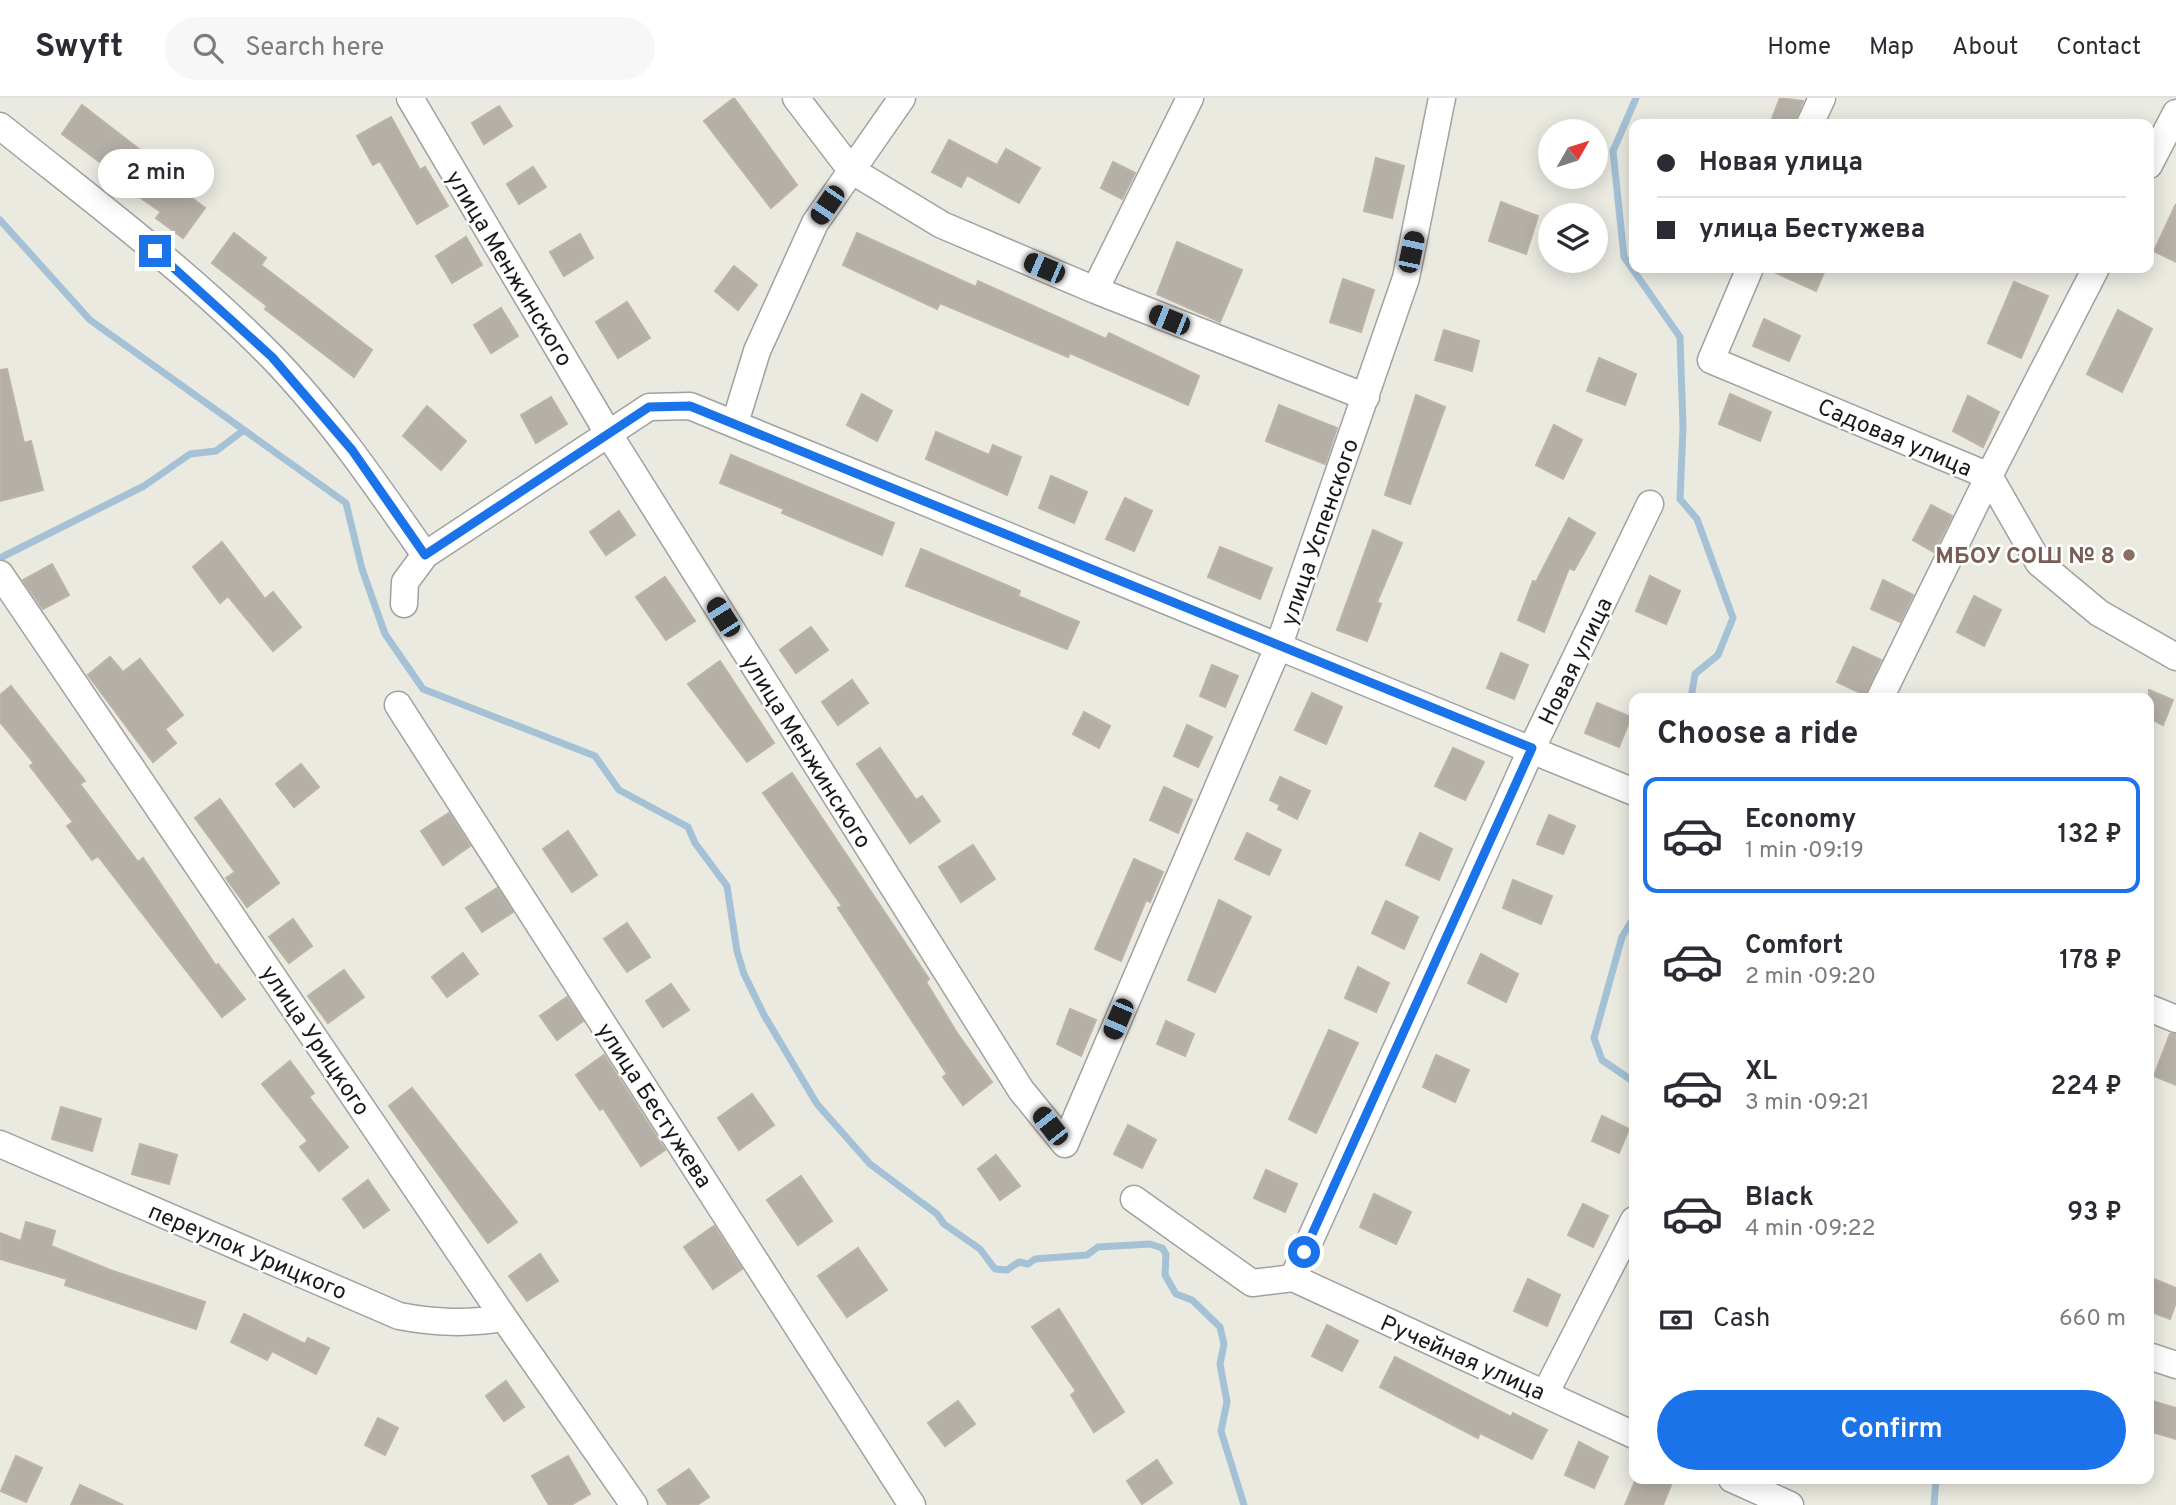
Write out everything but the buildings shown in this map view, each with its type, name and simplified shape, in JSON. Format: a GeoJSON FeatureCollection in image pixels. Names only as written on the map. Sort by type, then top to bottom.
{"type":"FeatureCollection","features":[{"type":"Feature","properties":{"kind":"street","name":"улица Менжинского"},"geometry":{"type":"LineString","coordinates":[[410,98],[608,433],[1008,1069],[1065,1144]]}},
{"type":"Feature","properties":{"kind":"street"},"geometry":{"type":"LineString","coordinates":[[796,98],[851,170],[942,225],[1095,290],[1366,397]]}},
{"type":"Feature","properties":{"kind":"street"},"geometry":{"type":"LineString","coordinates":[[735,423],[762,340],[816,223],[902,98]]}},
{"type":"Feature","properties":{"kind":"street"},"geometry":{"type":"LineString","coordinates":[[1095,290],[1190,98]]}},
{"type":"Feature","properties":{"kind":"street","name":"улица Успенского"},"geometry":{"type":"LineString","coordinates":[[1065,1144],[1279,645],[1406,278],[1442,98]]}},
{"type":"Feature","properties":{"kind":"street"},"geometry":{"type":"LineString","coordinates":[[1812,119],[1822,98]]}},
{"type":"Feature","properties":{"kind":"street"},"geometry":{"type":"LineString","coordinates":[[2154,155],[2176,113]]}},
{"type":"Feature","properties":{"kind":"street"},"geometry":{"type":"LineString","coordinates":[[0,126],[174,267],[272,357],[352,450],[425,555]]}},
{"type":"Feature","properties":{"kind":"street","name":"Садовая улица"},"geometry":{"type":"LineString","coordinates":[[1748,273],[1711,360],[1989,476],[2039,563],[2099,613],[2176,657]]}},
{"type":"Feature","properties":{"kind":"street"},"geometry":{"type":"LineString","coordinates":[[1882,693],[1989,476],[2093,273]]}},
{"type":"Feature","properties":{"kind":"street"},"geometry":{"type":"LineString","coordinates":[[404,604],[405,582],[425,555],[649,407],[690,406],[1629,790]]}},
{"type":"Feature","properties":{"kind":"street","name":"Новая улица"},"geometry":{"type":"LineString","coordinates":[[1293,1278],[1532,748],[1650,504]]}},
{"type":"Feature","properties":{"kind":"street","name":"улица Урицкого"},"geometry":{"type":"LineString","coordinates":[[0,573],[504,1318],[634,1505]]}},
{"type":"Feature","properties":{"kind":"street","name":"улица Бестужева"},"geometry":{"type":"LineString","coordinates":[[398,705],[912,1505]]}},
{"type":"Feature","properties":{"kind":"street"},"geometry":{"type":"LineString","coordinates":[[2154,1010],[2176,1019]]}},
{"type":"Feature","properties":{"kind":"street","name":"переулок Урицкого"},"geometry":{"type":"LineString","coordinates":[[0,1144],[399,1316],[437,1323],[469,1324],[504,1318]]}},
{"type":"Feature","properties":{"kind":"street"},"geometry":{"type":"LineString","coordinates":[[1134,1199],[1252,1283],[1293,1278]]}},
{"type":"Feature","properties":{"kind":"street"},"geometry":{"type":"LineString","coordinates":[[1545,1394],[1629,1230]]}},
{"type":"Feature","properties":{"kind":"street","name":"Ручейная улица"},"geometry":{"type":"LineString","coordinates":[[1293,1278],[1629,1433]]}},
{"type":"Feature","properties":{"kind":"street"},"geometry":{"type":"LineString","coordinates":[[2154,1358],[2176,1365]]}},
{"type":"Feature","properties":{"kind":"street"},"geometry":{"type":"LineString","coordinates":[[1743,1484],[1790,1505]]}},
{"type":"Feature","properties":{"kind":"waterway"},"geometry":{"type":"LineString","coordinates":[[1629,264],[1624,257],[1613,151],[1636,98]]}},
{"type":"Feature","properties":{"kind":"waterway"},"geometry":{"type":"LineString","coordinates":[[0,220],[90,320],[346,503],[362,569],[385,634],[423,689],[595,756],[619,790],[688,827],[695,843],[727,886],[737,951],[744,974],[764,1015],[817,1104],[870,1164],[937,1214],[944,1224],[980,1249],[995,1269],[1007,1270],[1019,1262],[1028,1264],[1035,1259],[1087,1255],[1098,1247],[1150,1244],[1162,1248],[1166,1254],[1165,1275],[1176,1294],[1192,1300],[1220,1327],[1224,1344],[1220,1364],[1227,1402],[1221,1431],[1244,1505]]}},
{"type":"Feature","properties":{"kind":"waterway"},"geometry":{"type":"LineString","coordinates":[[1635,273],[1680,337],[1683,427],[1680,499],[1697,519],[1733,618],[1718,655],[1695,674],[1692,693]]}},
{"type":"Feature","properties":{"kind":"waterway"},"geometry":{"type":"LineString","coordinates":[[2,557],[144,486],[190,454],[216,451],[244,430]]}},
{"type":"Feature","properties":{"kind":"waterway"},"geometry":{"type":"LineString","coordinates":[[1629,925],[1622,937],[1594,1038],[1602,1060],[1629,1079]]}},
{"type":"Feature","properties":{"kind":"waterway"},"geometry":{"type":"LineString","coordinates":[[1934,1505],[1936,1484]]}},
{"type":"Feature","properties":{"kind":"place","name":"МБОУ СОШ № 8"},"geometry":{"type":"Point","coordinates":[2129,555]}},
{"type":"Feature","properties":{"kind":"route"},"geometry":{"type":"LineString","coordinates":[[155,251],[272,357],[352,450],[425,555],[649,407],[690,406],[1532,748],[1304,1252]]}}]}
